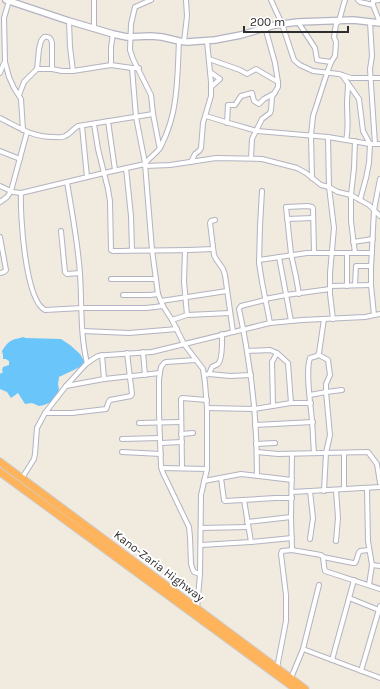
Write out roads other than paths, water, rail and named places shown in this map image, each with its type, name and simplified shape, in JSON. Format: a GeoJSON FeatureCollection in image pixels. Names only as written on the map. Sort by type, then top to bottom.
{"type":"FeatureCollection","features":[{"type":"Feature","properties":{"kind":"highway","name":"Kano-Zaria Highway"},"geometry":{"type":"LineString","coordinates":[[0,462],[305,689]]}},
{"type":"Feature","properties":{"kind":"highway","name":"Kano-Zaria Highway"},"geometry":{"type":"LineString","coordinates":[[0,472],[296,689]]}},
{"type":"Feature","properties":{"kind":"street"},"geometry":{"type":"LineString","coordinates":[[94,0],[94,29]]}},
{"type":"Feature","properties":{"kind":"street"},"geometry":{"type":"LineString","coordinates":[[150,0],[135,7],[131,24],[130,50],[152,95],[153,114],[160,148]]}},
{"type":"Feature","properties":{"kind":"street"},"geometry":{"type":"LineString","coordinates":[[145,164],[160,148],[167,134],[176,99],[181,42],[187,16],[186,0]]}},
{"type":"Feature","properties":{"kind":"street"},"geometry":{"type":"LineString","coordinates":[[270,0],[282,24],[294,60],[300,65],[313,71],[342,75],[351,78],[380,78]]}},
{"type":"Feature","properties":{"kind":"street"},"geometry":{"type":"LineString","coordinates":[[312,178],[311,135],[314,112],[331,62],[335,56],[336,42],[334,37],[336,24],[339,21],[345,0]]}},
{"type":"Feature","properties":{"kind":"street"},"geometry":{"type":"LineString","coordinates":[[358,0],[360,2],[373,5]]}},
{"type":"Feature","properties":{"kind":"street"},"geometry":{"type":"LineString","coordinates":[[0,74],[4,62],[4,18],[8,1],[113,34],[131,37],[162,37],[181,42],[207,41],[241,35],[265,27],[298,22],[353,20],[380,23],[373,5],[373,1],[379,0]]}},
{"type":"Feature","properties":{"kind":"street"},"geometry":{"type":"LineString","coordinates":[[69,21],[73,71]]}},
{"type":"Feature","properties":{"kind":"street"},"geometry":{"type":"LineString","coordinates":[[298,22],[315,48],[317,60],[331,62]]}},
{"type":"Feature","properties":{"kind":"street"},"geometry":{"type":"LineString","coordinates":[[360,200],[375,144],[370,69],[372,56],[370,22]]}},
{"type":"Feature","properties":{"kind":"street"},"geometry":{"type":"LineString","coordinates":[[251,158],[251,141],[262,119],[270,114],[272,99],[278,88],[274,57],[265,27]]}},
{"type":"Feature","properties":{"kind":"street"},"geometry":{"type":"LineString","coordinates":[[111,65],[113,34]]}},
{"type":"Feature","properties":{"kind":"street"},"geometry":{"type":"LineString","coordinates":[[19,95],[24,82],[37,69],[41,41],[46,36],[51,39],[52,43],[52,69]]}},
{"type":"Feature","properties":{"kind":"street"},"geometry":{"type":"LineString","coordinates":[[191,162],[195,154],[201,148],[203,126],[211,96],[207,41]]}},
{"type":"Feature","properties":{"kind":"street"},"geometry":{"type":"LineString","coordinates":[[209,59],[247,74],[256,69],[278,82]]}},
{"type":"Feature","properties":{"kind":"street"},"geometry":{"type":"LineString","coordinates":[[4,62],[14,88],[21,99],[23,130]]}},
{"type":"Feature","properties":{"kind":"street"},"geometry":{"type":"LineString","coordinates":[[37,69],[73,71],[111,65],[139,68]]}},
{"type":"Feature","properties":{"kind":"street"},"geometry":{"type":"LineString","coordinates":[[132,68],[136,117],[145,164],[152,250],[158,294],[184,344],[207,374],[230,376],[251,375]]}},
{"type":"Feature","properties":{"kind":"street"},"geometry":{"type":"LineString","coordinates":[[210,72],[220,79],[211,87]]}},
{"type":"Feature","properties":{"kind":"street"},"geometry":{"type":"LineString","coordinates":[[342,75],[359,99],[363,131],[375,144]]}},
{"type":"Feature","properties":{"kind":"street"},"geometry":{"type":"LineString","coordinates":[[346,140],[348,83]]}},
{"type":"Feature","properties":{"kind":"street"},"geometry":{"type":"LineString","coordinates":[[226,123],[228,105],[234,105],[241,96],[252,93],[254,101],[259,104],[264,99],[275,93]]}},
{"type":"Feature","properties":{"kind":"street"},"geometry":{"type":"LineString","coordinates":[[0,118],[33,135],[61,137],[67,135],[75,128],[82,126],[153,114]]}},
{"type":"Feature","properties":{"kind":"street"},"geometry":{"type":"LineString","coordinates":[[206,116],[257,131],[311,135],[375,144]]}},
{"type":"Feature","properties":{"kind":"street"},"geometry":{"type":"LineString","coordinates":[[108,121],[115,170]]}},
{"type":"Feature","properties":{"kind":"street"},"geometry":{"type":"LineString","coordinates":[[94,124],[110,201],[111,250],[185,251],[213,249]]}},
{"type":"Feature","properties":{"kind":"street"},"geometry":{"type":"LineString","coordinates":[[82,126],[87,177]]}},
{"type":"Feature","properties":{"kind":"street"},"geometry":{"type":"LineString","coordinates":[[0,202],[7,197],[11,191],[27,132]]}},
{"type":"Feature","properties":{"kind":"street"},"geometry":{"type":"LineString","coordinates":[[328,137],[329,187],[334,228],[331,253],[330,288],[333,318]]}},
{"type":"Feature","properties":{"kind":"street"},"geometry":{"type":"LineString","coordinates":[[355,141],[351,195],[351,221],[355,253]]}},
{"type":"Feature","properties":{"kind":"street"},"geometry":{"type":"LineString","coordinates":[[0,151],[20,159]]}},
{"type":"Feature","properties":{"kind":"street"},"geometry":{"type":"LineString","coordinates":[[0,186],[13,192],[21,193],[145,164],[170,165],[216,158],[251,158],[290,165],[297,168],[317,183],[338,192],[351,195],[369,205],[380,216]]}},
{"type":"Feature","properties":{"kind":"street"},"geometry":{"type":"LineString","coordinates":[[126,168],[132,216],[132,250]]}},
{"type":"Feature","properties":{"kind":"street"},"geometry":{"type":"LineString","coordinates":[[374,315],[371,266],[374,210],[380,179]]}},
{"type":"Feature","properties":{"kind":"street"},"geometry":{"type":"LineString","coordinates":[[67,182],[80,273],[84,348],[87,363]]}},
{"type":"Feature","properties":{"kind":"street"},"geometry":{"type":"LineString","coordinates":[[262,191],[260,269],[270,323]]}},
{"type":"Feature","properties":{"kind":"street"},"geometry":{"type":"LineString","coordinates":[[21,193],[22,223],[28,272],[38,304],[41,307],[45,310],[82,308],[146,308],[163,306]]}},
{"type":"Feature","properties":{"kind":"street"},"geometry":{"type":"LineString","coordinates":[[299,294],[291,254],[287,206],[312,207],[314,253]]}},
{"type":"Feature","properties":{"kind":"street"},"geometry":{"type":"LineString","coordinates":[[287,219],[313,218]]}},
{"type":"Feature","properties":{"kind":"street"},"geometry":{"type":"LineString","coordinates":[[214,220],[210,223],[213,249],[216,259],[224,272],[233,332]]}},
{"type":"Feature","properties":{"kind":"street"},"geometry":{"type":"LineString","coordinates":[[61,231],[65,272],[67,274],[80,273]]}},
{"type":"Feature","properties":{"kind":"street"},"geometry":{"type":"LineString","coordinates":[[0,237],[6,270],[0,273]]}},
{"type":"Feature","properties":{"kind":"street"},"geometry":{"type":"LineString","coordinates":[[353,242],[373,239]]}},
{"type":"Feature","properties":{"kind":"street"},"geometry":{"type":"LineString","coordinates":[[185,251],[184,276],[187,315]]}},
{"type":"Feature","properties":{"kind":"street"},"geometry":{"type":"LineString","coordinates":[[260,260],[307,252],[372,254]]}},
{"type":"Feature","properties":{"kind":"street"},"geometry":{"type":"LineString","coordinates":[[346,253],[347,286]]}},
{"type":"Feature","properties":{"kind":"street"},"geometry":{"type":"LineString","coordinates":[[279,257],[291,321]]}},
{"type":"Feature","properties":{"kind":"street"},"geometry":{"type":"LineString","coordinates":[[355,285],[356,266],[371,266]]}},
{"type":"Feature","properties":{"kind":"street"},"geometry":{"type":"LineString","coordinates":[[110,279],[156,279]]}},
{"type":"Feature","properties":{"kind":"street"},"geometry":{"type":"LineString","coordinates":[[257,475],[257,452],[251,375],[239,309],[265,300],[286,295],[330,288],[371,284]]}},
{"type":"Feature","properties":{"kind":"street"},"geometry":{"type":"LineString","coordinates":[[161,301],[227,291]]}},
{"type":"Feature","properties":{"kind":"street"},"geometry":{"type":"LineString","coordinates":[[123,295],[158,294]]}},
{"type":"Feature","properties":{"kind":"street"},"geometry":{"type":"LineString","coordinates":[[172,320],[187,315],[230,312]]}},
{"type":"Feature","properties":{"kind":"street"},"geometry":{"type":"LineString","coordinates":[[22,478],[36,454],[37,428],[45,413],[66,386],[93,358],[128,353],[152,352],[270,323],[365,317],[380,314]]}},
{"type":"Feature","properties":{"kind":"street"},"geometry":{"type":"LineString","coordinates":[[319,355],[324,319]]}},
{"type":"Feature","properties":{"kind":"street"},"geometry":{"type":"LineString","coordinates":[[83,331],[129,332],[177,330]]}},
{"type":"Feature","properties":{"kind":"street"},"geometry":{"type":"LineString","coordinates":[[197,608],[200,574],[201,495],[207,469],[207,374],[212,367],[220,362],[222,334]]}},
{"type":"Feature","properties":{"kind":"street"},"geometry":{"type":"LineString","coordinates":[[247,351],[270,350],[277,353],[288,363],[291,403]]}},
{"type":"Feature","properties":{"kind":"street"},"geometry":{"type":"LineString","coordinates":[[143,352],[145,374]]}},
{"type":"Feature","properties":{"kind":"street"},"geometry":{"type":"LineString","coordinates":[[45,413],[72,413],[106,409],[107,403],[110,400],[132,395],[128,353]]}},
{"type":"Feature","properties":{"kind":"street"},"geometry":{"type":"LineString","coordinates":[[273,406],[271,368],[272,362],[277,353]]}},
{"type":"Feature","properties":{"kind":"street"},"geometry":{"type":"LineString","coordinates":[[314,453],[308,363],[310,358],[319,355],[328,359],[330,375],[326,384],[330,435],[326,453],[324,491]]}},
{"type":"Feature","properties":{"kind":"street"},"geometry":{"type":"LineString","coordinates":[[102,356],[104,379]]}},
{"type":"Feature","properties":{"kind":"street"},"geometry":{"type":"LineString","coordinates":[[196,360],[164,363],[160,372],[159,402],[163,473],[189,527],[191,564],[194,572],[200,574]]}},
{"type":"Feature","properties":{"kind":"street"},"geometry":{"type":"LineString","coordinates":[[66,386],[104,379],[160,372]]}},
{"type":"Feature","properties":{"kind":"street"},"geometry":{"type":"LineString","coordinates":[[310,395],[342,390]]}},
{"type":"Feature","properties":{"kind":"street"},"geometry":{"type":"LineString","coordinates":[[182,468],[181,399],[207,400]]}},
{"type":"Feature","properties":{"kind":"street"},"geometry":{"type":"LineString","coordinates":[[207,408],[254,409],[291,403],[310,403]]}},
{"type":"Feature","properties":{"kind":"street"},"geometry":{"type":"LineString","coordinates":[[139,423],[181,422]]}},
{"type":"Feature","properties":{"kind":"street"},"geometry":{"type":"LineString","coordinates":[[255,426],[313,422]]}},
{"type":"Feature","properties":{"kind":"street"},"geometry":{"type":"LineString","coordinates":[[182,434],[193,433]]}},
{"type":"Feature","properties":{"kind":"street"},"geometry":{"type":"LineString","coordinates":[[122,438],[182,442]]}},
{"type":"Feature","properties":{"kind":"street"},"geometry":{"type":"LineString","coordinates":[[256,444],[275,443]]}},
{"type":"Feature","properties":{"kind":"street"},"geometry":{"type":"LineString","coordinates":[[122,452],[161,454]]}},
{"type":"Feature","properties":{"kind":"street"},"geometry":{"type":"LineString","coordinates":[[257,452],[270,454],[368,452],[379,464],[380,483]]}},
{"type":"Feature","properties":{"kind":"street"},"geometry":{"type":"LineString","coordinates":[[344,453],[344,489]]}},
{"type":"Feature","properties":{"kind":"street"},"geometry":{"type":"LineString","coordinates":[[292,454],[292,550]]}},
{"type":"Feature","properties":{"kind":"street"},"geometry":{"type":"LineString","coordinates":[[162,468],[207,469]]}},
{"type":"Feature","properties":{"kind":"street"},"geometry":{"type":"LineString","coordinates":[[204,481],[241,474],[292,480]]}},
{"type":"Feature","properties":{"kind":"street"},"geometry":{"type":"LineString","coordinates":[[221,478],[224,500],[226,501],[292,498]]}},
{"type":"Feature","properties":{"kind":"street"},"geometry":{"type":"LineString","coordinates":[[292,492],[380,487]]}},
{"type":"Feature","properties":{"kind":"street"},"geometry":{"type":"LineString","coordinates":[[366,488],[368,541],[372,564],[369,585]]}},
{"type":"Feature","properties":{"kind":"street"},"geometry":{"type":"LineString","coordinates":[[336,490],[338,518],[336,541]]}},
{"type":"Feature","properties":{"kind":"street"},"geometry":{"type":"LineString","coordinates":[[310,491],[313,518],[310,539]]}},
{"type":"Feature","properties":{"kind":"street"},"geometry":{"type":"LineString","coordinates":[[244,500],[251,542]]}},
{"type":"Feature","properties":{"kind":"street"},"geometry":{"type":"LineString","coordinates":[[201,528],[248,525],[291,518]]}},
{"type":"Feature","properties":{"kind":"street"},"geometry":{"type":"LineString","coordinates":[[201,545],[292,538]]}},
{"type":"Feature","properties":{"kind":"street"},"geometry":{"type":"LineString","coordinates":[[276,668],[286,621],[286,595],[281,554],[282,551],[292,550],[321,555],[323,557],[353,564],[356,563],[360,551],[369,550]]}},
{"type":"Feature","properties":{"kind":"street"},"geometry":{"type":"LineString","coordinates":[[323,557],[326,570],[380,589]]}},
{"type":"Feature","properties":{"kind":"street"},"geometry":{"type":"LineString","coordinates":[[372,564],[380,566]]}},
{"type":"Feature","properties":{"kind":"street"},"geometry":{"type":"LineString","coordinates":[[332,660],[354,580]]}},
{"type":"Feature","properties":{"kind":"street"},"geometry":{"type":"LineString","coordinates":[[291,678],[303,649],[319,585]]}},
{"type":"Feature","properties":{"kind":"street"},"geometry":{"type":"LineString","coordinates":[[349,598],[379,608],[361,671]]}},
{"type":"Feature","properties":{"kind":"street"},"geometry":{"type":"LineString","coordinates":[[303,649],[380,678]]}},
{"type":"Feature","properties":{"kind":"water"},"geometry":{"type":"Polygon","coordinates":[[[24,337],[61,339],[80,354],[84,361],[82,366],[59,377],[59,389],[57,396],[51,402],[44,405],[39,406],[32,403],[25,404],[18,393],[11,398],[7,392],[0,389],[0,374],[3,372],[3,367],[9,365],[9,361],[3,359],[2,351],[11,341],[24,337]]]}}]}
